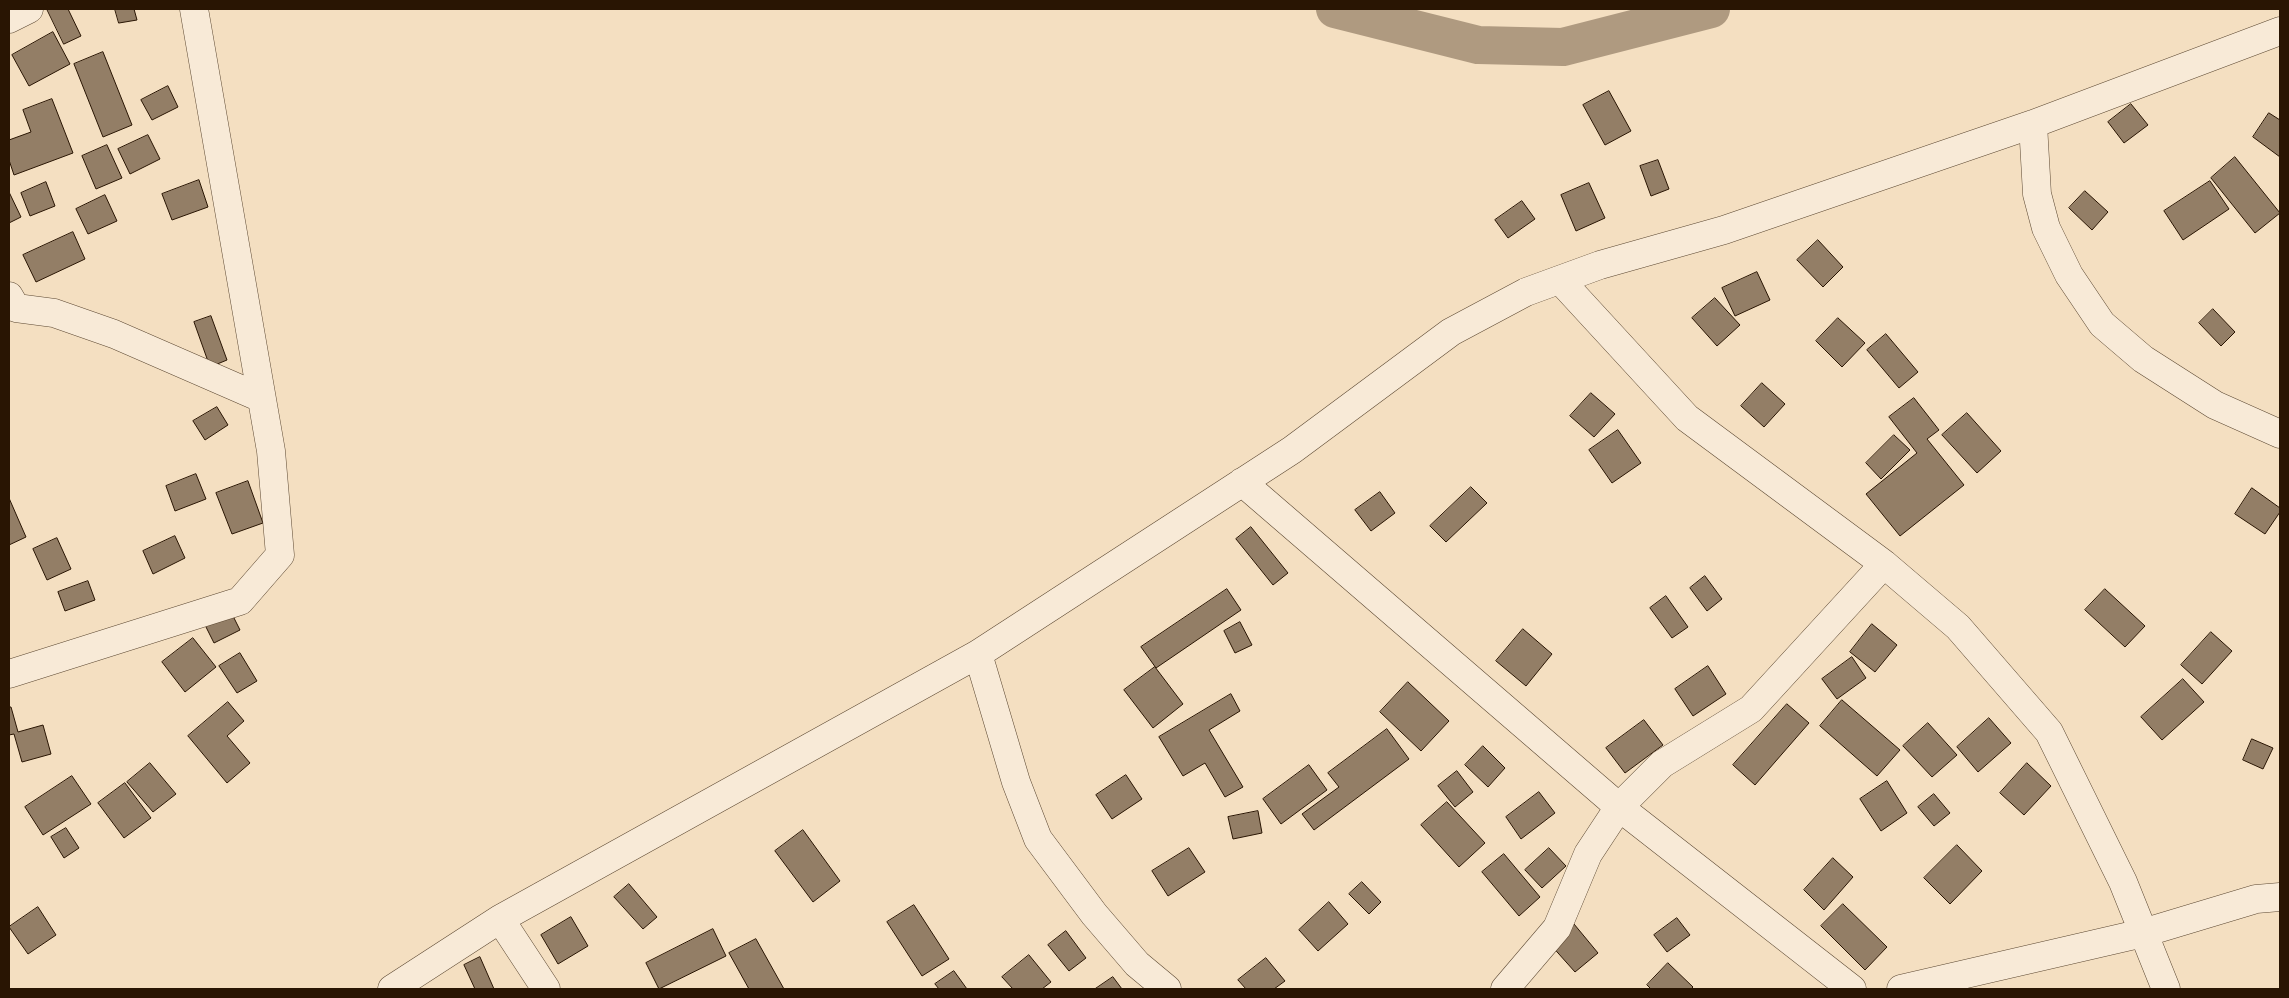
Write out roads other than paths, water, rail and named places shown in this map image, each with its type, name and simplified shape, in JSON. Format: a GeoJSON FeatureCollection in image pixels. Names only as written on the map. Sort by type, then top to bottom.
{"type":"FeatureCollection","features":[{"type":"Feature","properties":{"kind":"street"},"geometry":{"type":"LineString","coordinates":[[9,19],[29,9]]}},
{"type":"Feature","properties":{"kind":"street"},"geometry":{"type":"LineString","coordinates":[[9,674],[240,601],[280,555],[271,451],[194,9]]}},
{"type":"Feature","properties":{"kind":"street"},"geometry":{"type":"LineString","coordinates":[[392,989],[500,919],[978,654],[1292,450],[1452,332],[1526,292],[1600,264],[1724,230],[2033,124],[2280,31]]}},
{"type":"Feature","properties":{"kind":"street"},"geometry":{"type":"LineString","coordinates":[[2033,124],[2037,194],[2046,228],[2069,275],[2102,324],[2143,359],[2215,405],[2280,434]]}},
{"type":"Feature","properties":{"kind":"street"},"geometry":{"type":"LineString","coordinates":[[1560,280],[1687,418],[1884,564],[1958,627],[2049,732],[2123,882],[2166,989]]}},
{"type":"Feature","properties":{"kind":"street"},"geometry":{"type":"LineString","coordinates":[[9,296],[16,308],[54,313],[114,334],[261,398]]}},
{"type":"Feature","properties":{"kind":"street"},"geometry":{"type":"LineString","coordinates":[[1242,482],[1619,806],[1852,989]]}},
{"type":"Feature","properties":{"kind":"street"},"geometry":{"type":"LineString","coordinates":[[1505,989],[1557,928],[1588,854],[1619,806],[1662,764],[1751,709],[1884,564]]}},
{"type":"Feature","properties":{"kind":"street"},"geometry":{"type":"LineString","coordinates":[[978,654],[1016,782],[1038,839],[1094,914],[1137,964],[1167,989]]}},
{"type":"Feature","properties":{"kind":"street"},"geometry":{"type":"LineString","coordinates":[[1901,989],[2143,933],[2256,899],[2280,897]]}},
{"type":"Feature","properties":{"kind":"street"},"geometry":{"type":"LineString","coordinates":[[500,919],[546,989]]}},
{"type":"Feature","properties":{"kind":"waterway"},"geometry":{"type":"LineString","coordinates":[[1335,9],[1478,45],[1563,47],[1711,9]]}}]}
